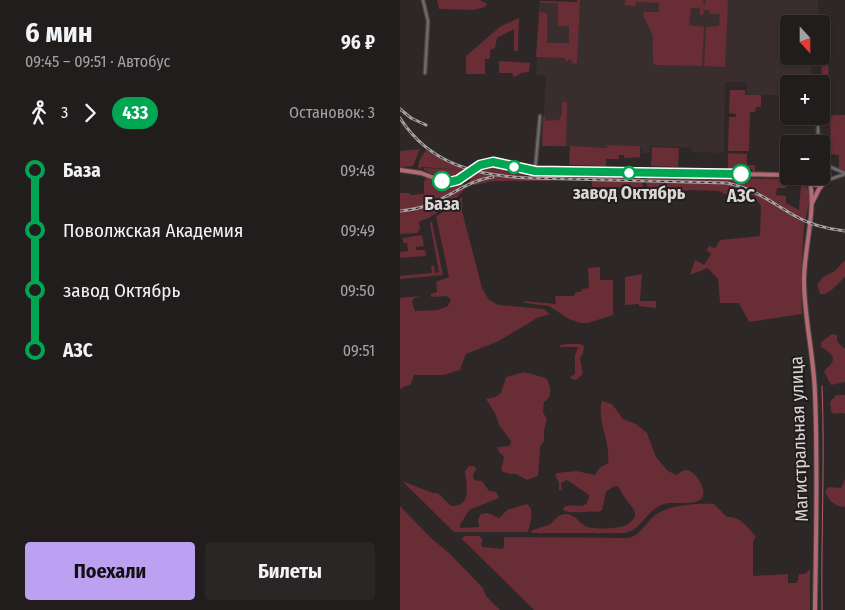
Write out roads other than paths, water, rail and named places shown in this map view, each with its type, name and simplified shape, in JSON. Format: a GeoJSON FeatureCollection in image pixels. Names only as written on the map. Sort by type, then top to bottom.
{"type":"FeatureCollection","features":[{"type":"Feature","properties":{"kind":"main road"},"geometry":{"type":"LineString","coordinates":[[400,170],[421,173],[450,182],[458,180],[480,165],[490,163],[535,171],[780,175]]}},
{"type":"Feature","properties":{"kind":"main road"},"geometry":{"type":"LineString","coordinates":[[810,185],[812,205]]}},
{"type":"Feature","properties":{"kind":"main road"},"geometry":{"type":"LineString","coordinates":[[812,205],[822,185]]}},
{"type":"Feature","properties":{"kind":"main road","name":"Магистральная улица"},"geometry":{"type":"LineString","coordinates":[[812,205],[804,280],[805,305],[815,386],[815,610]]}},
{"type":"Feature","properties":{"kind":"street"},"geometry":{"type":"LineString","coordinates":[[423,0],[428,21],[425,73]]}},
{"type":"Feature","properties":{"kind":"street"},"geometry":{"type":"LineString","coordinates":[[535,171],[540,116]]}},
{"type":"Feature","properties":{"kind":"street"},"geometry":{"type":"LineString","coordinates":[[830,167],[845,173]]}},
{"type":"Feature","properties":{"kind":"street"},"geometry":{"type":"LineString","coordinates":[[830,179],[845,173]]}},
{"type":"Feature","properties":{"kind":"waterway"},"geometry":{"type":"LineString","coordinates":[[822,386],[822,610]]}},
{"type":"Feature","properties":{"kind":"railway"},"geometry":{"type":"LineString","coordinates":[[400,109],[411,118],[426,125]]}},
{"type":"Feature","properties":{"kind":"railway"},"geometry":{"type":"LineString","coordinates":[[400,118],[412,134],[426,147],[441,157],[474,171],[530,178],[727,183],[756,193],[808,222],[826,228],[845,231]]}},
{"type":"Feature","properties":{"kind":"railway"},"geometry":{"type":"LineString","coordinates":[[400,211],[416,209],[427,205],[469,184],[493,177]]}},
{"type":"Feature","properties":{"kind":"place","name":"завод Октябрь"},"geometry":{"type":"Point","coordinates":[629,173]}},
{"type":"Feature","properties":{"kind":"place","name":"АЗС"},"geometry":{"type":"Point","coordinates":[741,174]}},
{"type":"Feature","properties":{"kind":"place","name":"База"},"geometry":{"type":"Point","coordinates":[442,181]}}]}
